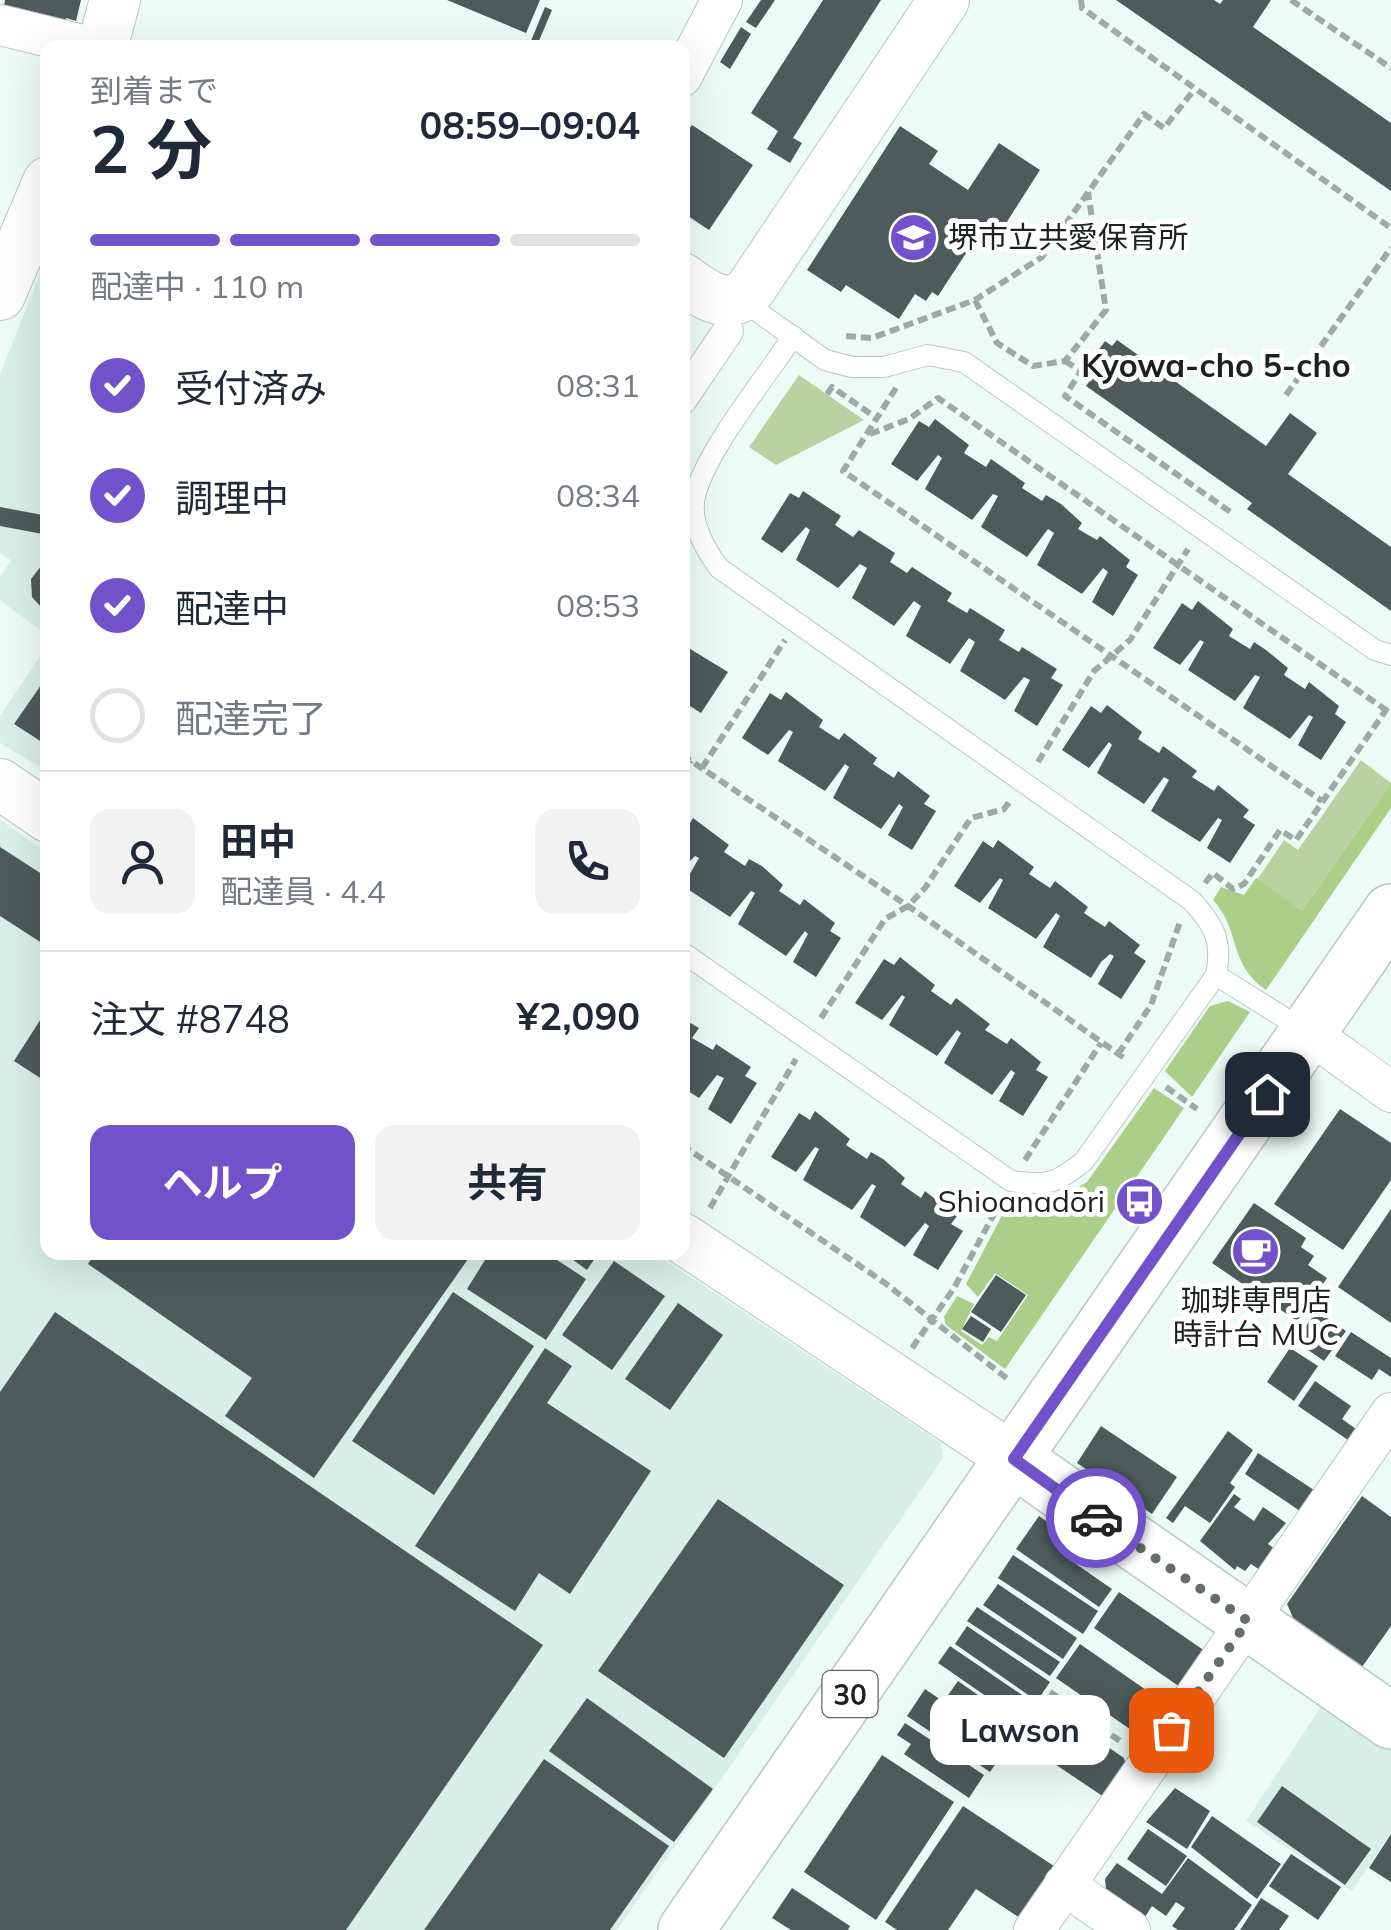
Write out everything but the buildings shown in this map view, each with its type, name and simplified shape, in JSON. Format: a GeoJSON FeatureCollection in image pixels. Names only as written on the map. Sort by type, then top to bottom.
{"type":"FeatureCollection","features":[{"type":"Feature","properties":{"kind":"main road","name":"30"},"geometry":{"type":"LineString","coordinates":[[686,1930],[1391,912]]}},
{"type":"Feature","properties":{"kind":"main road"},"geometry":{"type":"LineString","coordinates":[[1014,1459],[1391,1721]]}},
{"type":"Feature","properties":{"kind":"street"},"geometry":{"type":"LineString","coordinates":[[104,40],[115,0]]}},
{"type":"Feature","properties":{"kind":"street"},"geometry":{"type":"LineString","coordinates":[[690,61],[722,0]]}},
{"type":"Feature","properties":{"kind":"street"},"geometry":{"type":"LineString","coordinates":[[690,386],[944,0]]}},
{"type":"Feature","properties":{"kind":"street"},"geometry":{"type":"LineString","coordinates":[[0,26],[60,40]]}},
{"type":"Feature","properties":{"kind":"street"},"geometry":{"type":"LineString","coordinates":[[0,295],[40,201]]}},
{"type":"Feature","properties":{"kind":"street"},"geometry":{"type":"LineString","coordinates":[[690,282],[724,301],[734,315]]}},
{"type":"Feature","properties":{"kind":"street"},"geometry":{"type":"LineString","coordinates":[[0,784],[40,812]]}},
{"type":"Feature","properties":{"kind":"street"},"geometry":{"type":"LineString","coordinates":[[1309,1033],[1391,1092]]}},
{"type":"Feature","properties":{"kind":"street"},"geometry":{"type":"LineString","coordinates":[[692,1230],[1014,1459]]}},
{"type":"Feature","properties":{"kind":"street"},"geometry":{"type":"LineString","coordinates":[[1034,1930],[1391,1413]]}},
{"type":"Feature","properties":{"kind":"street"},"geometry":{"type":"LineString","coordinates":[[1064,1885],[1130,1930]]}},
{"type":"Feature","properties":{"kind":"lane"},"geometry":{"type":"LineString","coordinates":[[734,315],[793,336],[825,360],[852,367],[890,365],[928,354],[964,362],[1200,530],[1375,650],[1391,655]]}},
{"type":"Feature","properties":{"kind":"lane"},"geometry":{"type":"LineString","coordinates":[[690,957],[1012,1181],[1058,1183],[1084,1162],[1146,1075],[1216,974],[1220,955],[1215,926],[1192,901],[719,568],[701,545],[694,500],[706,469],[793,336]]}},
{"type":"Feature","properties":{"kind":"lane"},"geometry":{"type":"LineString","coordinates":[[1216,974],[1309,1033]]}},
{"type":"Feature","properties":{"kind":"path"},"geometry":{"type":"LineString","coordinates":[[1081,0],[1082,8],[1391,228]]}},
{"type":"Feature","properties":{"kind":"path"},"geometry":{"type":"LineString","coordinates":[[1291,0],[1391,68]]}},
{"type":"Feature","properties":{"kind":"path"},"geometry":{"type":"LineString","coordinates":[[839,335],[872,338],[974,300],[1042,257],[1144,114],[1164,128],[1194,90]]}},
{"type":"Feature","properties":{"kind":"path"},"geometry":{"type":"LineString","coordinates":[[974,300],[997,343],[1033,366],[1066,360],[1106,310],[1088,192]]}},
{"type":"Feature","properties":{"kind":"path"},"geometry":{"type":"LineString","coordinates":[[1286,395],[1391,248]]}},
{"type":"Feature","properties":{"kind":"path"},"geometry":{"type":"LineString","coordinates":[[882,334],[896,390],[843,471],[1322,801]]}},
{"type":"Feature","properties":{"kind":"path"},"geometry":{"type":"LineString","coordinates":[[1066,360],[1080,371],[1064,396],[1232,514]]}},
{"type":"Feature","properties":{"kind":"path"},"geometry":{"type":"LineString","coordinates":[[826,394],[832,387],[878,419]]}},
{"type":"Feature","properties":{"kind":"path"},"geometry":{"type":"LineString","coordinates":[[867,436],[908,419],[938,398],[1389,711],[1296,840],[1280,830],[1244,884],[1234,889],[1213,873],[1192,901],[1150,1005],[1118,1054]]}},
{"type":"Feature","properties":{"kind":"path"},"geometry":{"type":"LineString","coordinates":[[692,1230],[729,1178],[808,1038],[885,919],[908,906],[971,818],[1004,809],[1025,783],[1094,671],[1130,640],[1219,503]]}},
{"type":"Feature","properties":{"kind":"path"},"geometry":{"type":"LineString","coordinates":[[702,768],[797,622]]}},
{"type":"Feature","properties":{"kind":"path"},"geometry":{"type":"LineString","coordinates":[[691,761],[908,906],[1197,1109]]}},
{"type":"Feature","properties":{"kind":"path"},"geometry":{"type":"LineString","coordinates":[[690,1151],[884,1283],[1009,1380]]}},
{"type":"Feature","properties":{"kind":"path"},"geometry":{"type":"LineString","coordinates":[[1050,1692],[1149,1760]]}},
{"type":"Feature","properties":{"kind":"shaded area"},"geometry":{"type":"Polygon","coordinates":[[[40,274],[40,630],[0,600],[0,577],[11,560],[0,553],[0,375],[40,274]]]}},
{"type":"Feature","properties":{"kind":"shaded area"},"geometry":{"type":"Polygon","coordinates":[[[40,656],[40,767],[0,743],[0,716],[40,656]]]}},
{"type":"Feature","properties":{"kind":"shaded area"},"geometry":{"type":"Polygon","coordinates":[[[0,820],[40,847],[40,1260],[665,1260],[941,1443],[943,1458],[617,1930],[0,1930],[0,820]]]}},
{"type":"Feature","properties":{"kind":"shaded area"},"geometry":{"type":"Polygon","coordinates":[[[1322,1705],[1391,1750],[1391,1832],[1352,1891],[1246,1821],[1322,1705]]]}},
{"type":"Feature","properties":{"kind":"green space"},"geometry":{"type":"Polygon","coordinates":[[[799,375],[864,420],[776,465],[749,447],[799,375]]]}},
{"type":"Feature","properties":{"kind":"green space"},"geometry":{"type":"Polygon","coordinates":[[[1361,760],[1391,783],[1302,911],[1257,880],[1284,840],[1298,850],[1361,760]]]}},
{"type":"Feature","properties":{"kind":"green space"},"geometry":{"type":"Polygon","coordinates":[[[1391,783],[1391,808],[1266,990],[1246,969],[1228,923],[1213,900],[1221,887],[1244,895],[1256,878],[1302,911],[1391,783]]]}},
{"type":"Feature","properties":{"kind":"green space"},"geometry":{"type":"Polygon","coordinates":[[[1228,1001],[1250,1012],[1192,1097],[1165,1071],[1210,1006],[1228,1001]]]}},
{"type":"Feature","properties":{"kind":"green space"},"geometry":{"type":"Polygon","coordinates":[[[1154,1088],[1184,1108],[1005,1369],[946,1325],[944,1317],[957,1296],[974,1304],[961,1331],[982,1345],[989,1337],[997,1341],[1028,1295],[995,1273],[978,1297],[966,1284],[1010,1200],[1062,1197],[1087,1182],[1154,1088]]]}},
{"type":"Feature","properties":{"kind":"way so far"},"geometry":{"type":"LineString","coordinates":[[1096,1518],[1248,1621],[1171,1730]]}},
{"type":"Feature","properties":{"kind":"place","name":"堺市立共愛保育所"},"geometry":{"type":"Point","coordinates":[913,237]}},
{"type":"Feature","properties":{"kind":"place","name":"Shioanadōri"},"geometry":{"type":"Point","coordinates":[1140,1201]}},
{"type":"Feature","properties":{"kind":"place","name":"珈琲専門店 時計台 MUC"},"geometry":{"type":"Point","coordinates":[1256,1251]}},
{"type":"Feature","properties":{"kind":"place","name":"Lawson"},"geometry":{"type":"Point","coordinates":[1171,1730]}},
{"type":"Feature","properties":{"kind":"district","name":"Kyowa-cho 5-cho"},"geometry":{"type":"Point","coordinates":[1216,365]}},
{"type":"Feature","properties":{"kind":"route"},"geometry":{"type":"LineString","coordinates":[[1096,1518],[1014,1459],[1267,1094]]}}]}
